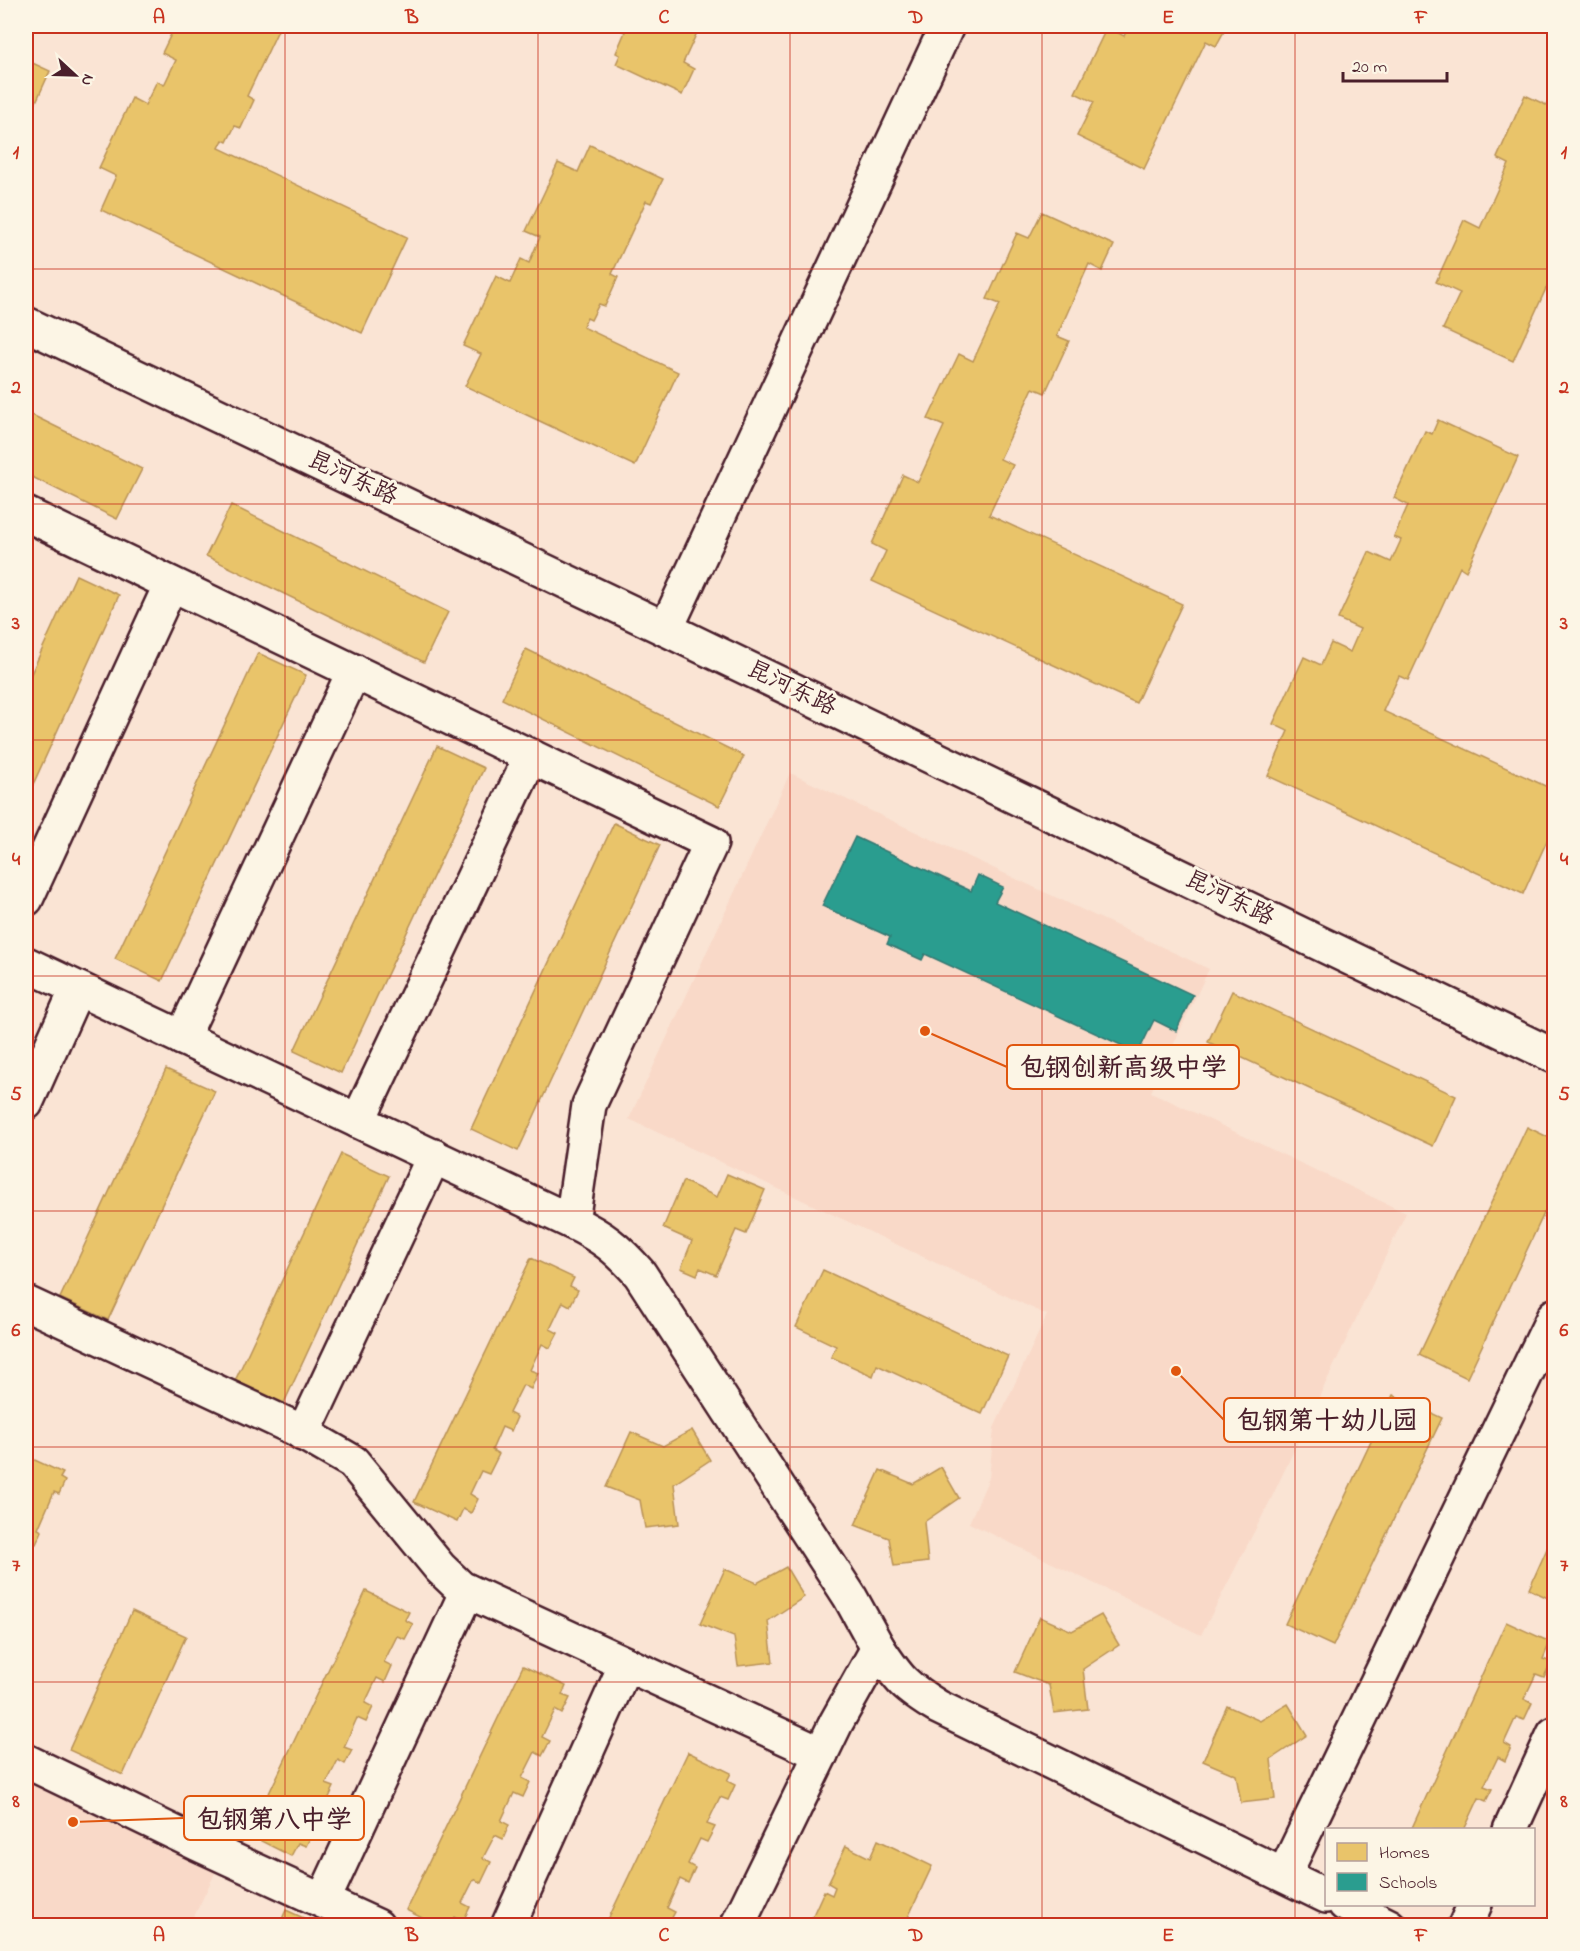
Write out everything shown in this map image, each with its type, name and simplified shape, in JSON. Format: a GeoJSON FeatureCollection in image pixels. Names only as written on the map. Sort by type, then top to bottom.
{"type":"FeatureCollection","features":[{"type":"Feature","properties":{"kind":"street"},"geometry":{"type":"LineString","coordinates":[[666,629],[946,26]]}},
{"type":"Feature","properties":{"kind":"street","name":"昆河东路"},"geometry":{"type":"LineString","coordinates":[[26,324],[1554,1056]]}},
{"type":"Feature","properties":{"kind":"street"},"geometry":{"type":"LineString","coordinates":[[26,514],[711,843],[589,1106],[572,1222]]}},
{"type":"Feature","properties":{"kind":"street"},"geometry":{"type":"LineString","coordinates":[[26,899],[171,584]]}},
{"type":"Feature","properties":{"kind":"street"},"geometry":{"type":"LineString","coordinates":[[182,1038],[354,671]]}},
{"type":"Feature","properties":{"kind":"street"},"geometry":{"type":"LineString","coordinates":[[358,1120],[531,756]]}},
{"type":"Feature","properties":{"kind":"street"},"geometry":{"type":"LineString","coordinates":[[26,964],[601,1237],[620,1251],[640,1274],[850,1597],[878,1648],[897,1677],[911,1691],[938,1707],[1325,1896]]}},
{"type":"Feature","properties":{"kind":"street"},"geometry":{"type":"LineString","coordinates":[[26,1103],[77,988]]}},
{"type":"Feature","properties":{"kind":"street"},"geometry":{"type":"LineString","coordinates":[[303,1434],[434,1156]]}},
{"type":"Feature","properties":{"kind":"street"},"geometry":{"type":"LineString","coordinates":[[26,1303],[303,1434],[353,1462],[440,1568],[461,1588],[821,1754]]}},
{"type":"Feature","properties":{"kind":"street"},"geometry":{"type":"LineString","coordinates":[[1284,1875],[1554,1316]]}},
{"type":"Feature","properties":{"kind":"street"},"geometry":{"type":"LineString","coordinates":[[322,1901],[467,1591]]}},
{"type":"Feature","properties":{"kind":"street"},"geometry":{"type":"LineString","coordinates":[[737,1926],[821,1754],[878,1648]]}},
{"type":"Feature","properties":{"kind":"street"},"geometry":{"type":"LineString","coordinates":[[508,1926],[626,1664]]}},
{"type":"Feature","properties":{"kind":"street"},"geometry":{"type":"LineString","coordinates":[[1511,1828],[1554,1734]]}},
{"type":"Feature","properties":{"kind":"street"},"geometry":{"type":"LineString","coordinates":[[26,1761],[378,1926]]}},
{"type":"Feature","properties":{"kind":"street"},"geometry":{"type":"LineString","coordinates":[[1347,1906],[1389,1926]]}},
{"type":"Feature","properties":{"kind":"street"},"geometry":{"type":"LineString","coordinates":[[1465,1926],[1475,1906]]}},
{"type":"Feature","properties":{"kind":"shaded area"},"geometry":{"type":"Polygon","coordinates":[[[790,773],[1209,969],[1151,1092],[1406,1213],[1271,1499],[1201,1635],[969,1523],[989,1478],[994,1428],[1047,1315],[629,1119],[790,773]]]}},
{"type":"Feature","properties":{"kind":"shaded area"},"geometry":{"type":"Polygon","coordinates":[[[26,1776],[217,1869],[190,1925],[26,1925],[26,1776]]]}},
{"type":"Feature","properties":{"kind":"building: Homes"},"geometry":{"type":"Polygon","coordinates":[[[175,26],[280,26],[247,96],[254,100],[241,128],[235,126],[227,142],[223,140],[219,148],[407,237],[362,333],[101,210],[116,176],[99,168],[132,98],[145,105],[157,81],[164,85],[176,60],[162,53],[175,26]]]}},
{"type":"Feature","properties":{"kind":"building: Homes"},"geometry":{"type":"Polygon","coordinates":[[[611,26],[700,26],[683,63],[694,69],[682,95],[616,64],[620,55],[616,53],[625,32],[611,26]]]}},
{"type":"Feature","properties":{"kind":"building: Homes"},"geometry":{"type":"Polygon","coordinates":[[[1129,26],[1227,26],[1216,46],[1206,41],[1144,169],[1077,136],[1094,102],[1075,93],[1107,27],[1124,36],[1129,26]]]}},
{"type":"Feature","properties":{"kind":"building: Homes"},"geometry":{"type":"Polygon","coordinates":[[[26,60],[50,71],[26,124],[26,60]]]}},
{"type":"Feature","properties":{"kind":"building: Homes"},"geometry":{"type":"Polygon","coordinates":[[[1554,87],[1554,271],[1513,361],[1443,329],[1460,293],[1436,282],[1464,220],[1480,228],[1509,164],[1497,158],[1525,95],[1546,105],[1554,87]]]}},
{"type":"Feature","properties":{"kind":"building: Homes"},"geometry":{"type":"Polygon","coordinates":[[[590,145],[663,179],[651,203],[646,201],[612,274],[618,277],[605,306],[599,304],[591,320],[587,318],[583,327],[678,372],[635,466],[465,386],[481,354],[463,346],[496,276],[510,283],[521,259],[529,263],[540,237],[526,231],[558,163],[578,172],[590,145]]]}},
{"type":"Feature","properties":{"kind":"building: Homes"},"geometry":{"type":"Polygon","coordinates":[[[1042,212],[1114,245],[1102,271],[1089,264],[1057,336],[1069,341],[1045,393],[1033,388],[1000,459],[1013,465],[989,515],[1182,604],[1136,703],[872,581],[886,551],[872,544],[903,475],[918,482],[944,426],[928,419],[959,354],[973,361],[1000,304],[987,299],[1017,233],[1029,238],[1042,212]]]}},
{"type":"Feature","properties":{"kind":"building: Homes"},"geometry":{"type":"Polygon","coordinates":[[[26,412],[142,469],[117,519],[26,474],[26,412]]]}},
{"type":"Feature","properties":{"kind":"building: Homes"},"geometry":{"type":"Polygon","coordinates":[[[1438,420],[1518,457],[1466,571],[1460,567],[1408,680],[1399,676],[1383,711],[1554,790],[1554,825],[1523,894],[1268,776],[1288,731],[1273,724],[1304,657],[1321,665],[1331,643],[1350,652],[1360,629],[1338,619],[1369,552],[1391,562],[1401,540],[1394,537],[1408,505],[1394,498],[1425,431],[1432,434],[1438,420]]]}},
{"type":"Feature","properties":{"kind":"building: Homes"},"geometry":{"type":"Polygon","coordinates":[[[231,505],[448,612],[424,662],[206,556],[231,505]]]}},
{"type":"Feature","properties":{"kind":"building: Homes"},"geometry":{"type":"Polygon","coordinates":[[[76,575],[119,595],[26,800],[26,685],[76,575]]]}},
{"type":"Feature","properties":{"kind":"building: Homes"},"geometry":{"type":"Polygon","coordinates":[[[526,649],[744,756],[719,806],[502,699],[526,649]]]}},
{"type":"Feature","properties":{"kind":"building: Homes"},"geometry":{"type":"Polygon","coordinates":[[[258,653],[306,675],[162,981],[115,959],[258,653]]]}},
{"type":"Feature","properties":{"kind":"building: Homes"},"geometry":{"type":"Polygon","coordinates":[[[437,746],[484,768],[341,1073],[294,1051],[437,746]]]}},
{"type":"Feature","properties":{"kind":"building: Homes"},"geometry":{"type":"Polygon","coordinates":[[[614,823],[660,845],[518,1151],[471,1129],[614,823]]]}},
{"type":"Feature","properties":{"kind":"building: Homes"},"geometry":{"type":"Polygon","coordinates":[[[1232,991],[1456,1096],[1433,1146],[1208,1042],[1232,991]]]}},
{"type":"Feature","properties":{"kind":"building: Homes"},"geometry":{"type":"Polygon","coordinates":[[[166,1069],[215,1091],[108,1320],[60,1298],[166,1069]]]}},
{"type":"Feature","properties":{"kind":"building: Homes"},"geometry":{"type":"Polygon","coordinates":[[[1527,1127],[1554,1140],[1554,1192],[1467,1378],[1419,1355],[1527,1127]]]}},
{"type":"Feature","properties":{"kind":"building: Homes"},"geometry":{"type":"Polygon","coordinates":[[[341,1154],[389,1176],[283,1405],[234,1383],[341,1154]]]}},
{"type":"Feature","properties":{"kind":"building: Homes"},"geometry":{"type":"Polygon","coordinates":[[[727,1174],[765,1190],[746,1234],[736,1230],[716,1275],[700,1268],[697,1275],[681,1268],[692,1241],[663,1228],[683,1181],[717,1197],[727,1174]]]}},
{"type":"Feature","properties":{"kind":"building: Homes"},"geometry":{"type":"Polygon","coordinates":[[[531,1258],[574,1278],[570,1286],[578,1290],[570,1306],[563,1302],[550,1329],[558,1333],[550,1348],[542,1344],[530,1370],[538,1373],[531,1389],[523,1385],[509,1413],[517,1417],[511,1431],[502,1427],[492,1450],[499,1454],[489,1474],[481,1471],[470,1494],[478,1499],[471,1513],[463,1509],[457,1522],[414,1502],[531,1258]]]}},
{"type":"Feature","properties":{"kind":"building: Homes"},"geometry":{"type":"Polygon","coordinates":[[[823,1270],[1008,1356],[982,1414],[877,1365],[873,1376],[831,1357],[836,1346],[796,1327],[823,1270]]]}},
{"type":"Feature","properties":{"kind":"building: Homes"},"geometry":{"type":"Polygon","coordinates":[[[1393,1395],[1442,1418],[1333,1646],[1285,1624],[1393,1395]]]}},
{"type":"Feature","properties":{"kind":"building: Homes"},"geometry":{"type":"Polygon","coordinates":[[[692,1430],[710,1460],[674,1484],[679,1524],[645,1528],[640,1500],[606,1487],[631,1432],[663,1446],[692,1430]]]}},
{"type":"Feature","properties":{"kind":"building: Homes"},"geometry":{"type":"Polygon","coordinates":[[[26,1456],[63,1473],[60,1478],[65,1481],[59,1494],[54,1492],[38,1529],[42,1531],[36,1544],[32,1542],[26,1554],[26,1456]]]}},
{"type":"Feature","properties":{"kind":"building: Homes"},"geometry":{"type":"Polygon","coordinates":[[[941,1467],[959,1498],[924,1522],[928,1562],[894,1566],[889,1538],[855,1525],[880,1470],[913,1484],[941,1467]]]}},
{"type":"Feature","properties":{"kind":"building: Homes"},"geometry":{"type":"Polygon","coordinates":[[[1554,1533],[1554,1601],[1529,1589],[1554,1533]]]}},
{"type":"Feature","properties":{"kind":"building: Homes"},"geometry":{"type":"Polygon","coordinates":[[[26,1554],[31,1556],[26,1568],[26,1554]]]}},
{"type":"Feature","properties":{"kind":"building: Homes"},"geometry":{"type":"Polygon","coordinates":[[[786,1567],[804,1597],[768,1621],[773,1662],[738,1666],[734,1637],[700,1624],[725,1569],[757,1583],[786,1567]]]}},
{"type":"Feature","properties":{"kind":"building: Homes"},"geometry":{"type":"Polygon","coordinates":[[[366,1591],[409,1612],[405,1620],[413,1624],[405,1639],[397,1636],[384,1662],[392,1666],[385,1682],[377,1678],[365,1703],[373,1707],[366,1722],[357,1718],[344,1747],[352,1750],[345,1764],[338,1760],[326,1784],[334,1787],[324,1808],[317,1804],[305,1828],[313,1832],[306,1846],[298,1843],[291,1856],[249,1835],[366,1591]]]}},
{"type":"Feature","properties":{"kind":"building: Homes"},"geometry":{"type":"Polygon","coordinates":[[[132,1611],[186,1636],[123,1775],[69,1750],[132,1611]]]}},
{"type":"Feature","properties":{"kind":"building: Homes"},"geometry":{"type":"Polygon","coordinates":[[[1101,1615],[1119,1645],[1083,1669],[1088,1709],[1054,1713],[1049,1685],[1015,1672],[1040,1617],[1072,1631],[1101,1615]]]}},
{"type":"Feature","properties":{"kind":"building: Homes"},"geometry":{"type":"Polygon","coordinates":[[[1506,1622],[1550,1642],[1543,1659],[1551,1662],[1544,1677],[1536,1674],[1524,1699],[1532,1703],[1524,1720],[1516,1717],[1504,1743],[1511,1747],[1505,1761],[1498,1757],[1484,1786],[1492,1789],[1486,1801],[1479,1798],[1465,1828],[1412,1828],[1506,1622]]]}},
{"type":"Feature","properties":{"kind":"building: Homes"},"geometry":{"type":"Polygon","coordinates":[[[523,1666],[566,1686],[562,1695],[570,1698],[562,1714],[555,1710],[542,1737],[550,1741],[542,1756],[535,1752],[522,1778],[530,1782],[523,1797],[514,1793],[501,1821],[509,1825],[503,1839],[495,1835],[483,1858],[491,1862],[481,1883],[474,1879],[462,1903],[470,1907],[463,1921],[455,1917],[451,1926],[438,1926],[406,1910],[523,1666]]]}},
{"type":"Feature","properties":{"kind":"building: Homes"},"geometry":{"type":"Polygon","coordinates":[[[1288,1704],[1307,1735],[1271,1759],[1275,1799],[1241,1803],[1236,1775],[1203,1761],[1227,1706],[1260,1721],[1288,1704]]]}},
{"type":"Feature","properties":{"kind":"building: Homes"},"geometry":{"type":"Polygon","coordinates":[[[688,1752],[731,1773],[727,1781],[735,1785],[728,1800],[720,1797],[707,1824],[715,1827],[707,1842],[700,1839],[688,1864],[695,1868],[688,1883],[680,1879],[667,1908],[675,1912],[668,1925],[660,1921],[658,1926],[605,1926],[688,1752]]]}},
{"type":"Feature","properties":{"kind":"building: Homes"},"geometry":{"type":"Polygon","coordinates":[[[878,1840],[932,1866],[904,1926],[808,1926],[824,1891],[832,1895],[835,1887],[828,1883],[846,1846],[870,1858],[878,1840]]]}},
{"type":"Feature","properties":{"kind":"building: Homes"},"geometry":{"type":"Polygon","coordinates":[[[286,1910],[321,1926],[279,1926],[286,1910]]]}},
{"type":"Feature","properties":{"kind":"building: Schools"},"geometry":{"type":"Polygon","coordinates":[[[855,837],[971,891],[978,875],[1003,887],[995,902],[1193,995],[1176,1031],[1154,1020],[1138,1053],[925,954],[922,960],[887,944],[890,937],[822,906],[855,837]]]}},
{"type":"Feature","properties":{"kind":"place","name":"包钢创新高级中学"},"geometry":{"type":"Point","coordinates":[925,1031]}},
{"type":"Feature","properties":{"kind":"place","name":"包钢第十幼儿园"},"geometry":{"type":"Point","coordinates":[1176,1371]}},
{"type":"Feature","properties":{"kind":"place","name":"包钢第八中学"},"geometry":{"type":"Point","coordinates":[73,1822]}}]}
